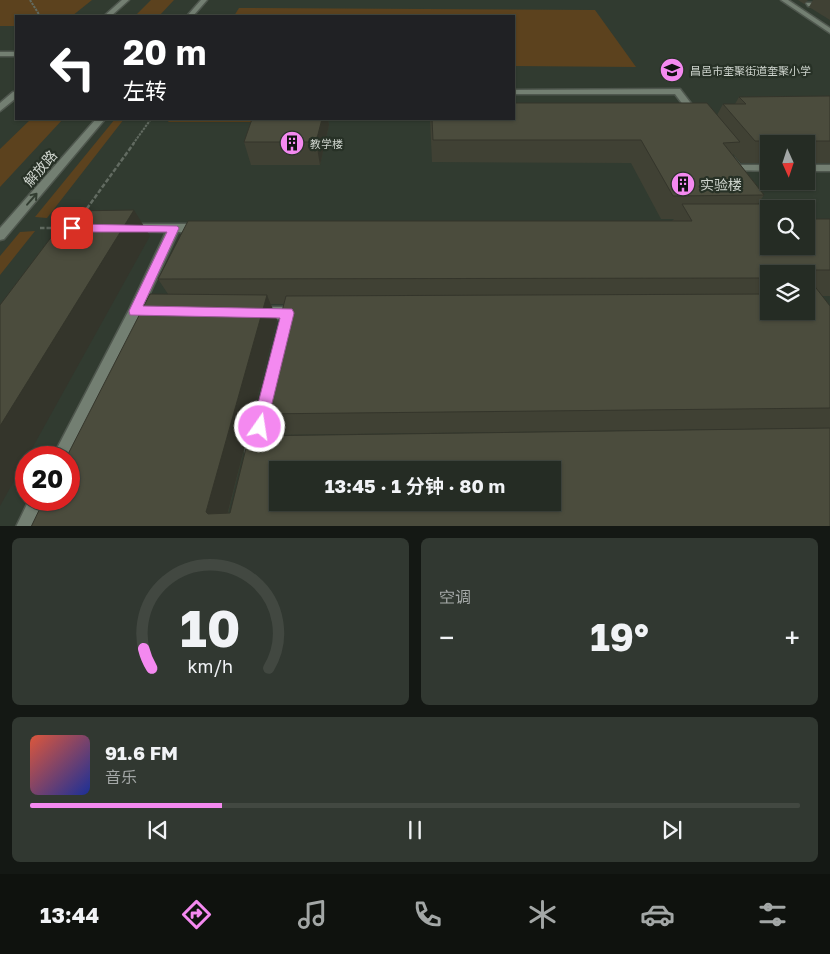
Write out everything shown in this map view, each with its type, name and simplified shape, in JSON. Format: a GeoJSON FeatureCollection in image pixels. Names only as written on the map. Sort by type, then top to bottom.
{"type":"FeatureCollection","features":[{"type":"Feature","properties":{"kind":"street"},"geometry":{"type":"LineString","coordinates":[[108,15],[126,0]]}},
{"type":"Feature","properties":{"kind":"street"},"geometry":{"type":"LineString","coordinates":[[191,15],[204,0]]}},
{"type":"Feature","properties":{"kind":"street"},"geometry":{"type":"LineString","coordinates":[[784,0],[830,30]]}},
{"type":"Feature","properties":{"kind":"street"},"geometry":{"type":"LineString","coordinates":[[808,4],[830,5]]}},
{"type":"Feature","properties":{"kind":"street"},"geometry":{"type":"LineString","coordinates":[[0,54],[15,54]]}},
{"type":"Feature","properties":{"kind":"street"},"geometry":{"type":"LineString","coordinates":[[515,92],[677,91],[701,122]]}},
{"type":"Feature","properties":{"kind":"street"},"geometry":{"type":"LineString","coordinates":[[0,108],[15,95]]}},
{"type":"Feature","properties":{"kind":"street","name":"解放路"},"geometry":{"type":"LineString","coordinates":[[0,236],[100,120]]}},
{"type":"Feature","properties":{"kind":"street"},"geometry":{"type":"LineString","coordinates":[[725,152],[737,168],[760,168]]}},
{"type":"Feature","properties":{"kind":"street"},"geometry":{"type":"LineString","coordinates":[[815,168],[830,168]]}},
{"type":"Feature","properties":{"kind":"street"},"geometry":{"type":"LineString","coordinates":[[115,228],[213,228]]}},
{"type":"Feature","properties":{"kind":"street"},"geometry":{"type":"LineString","coordinates":[[66,446],[135,311],[174,228]]}},
{"type":"Feature","properties":{"kind":"street"},"geometry":{"type":"LineString","coordinates":[[135,311],[173,312]]}},
{"type":"Feature","properties":{"kind":"street"},"geometry":{"type":"LineString","coordinates":[[240,312],[317,313]]}},
{"type":"Feature","properties":{"kind":"street"},"geometry":{"type":"LineString","coordinates":[[283,332],[287,313]]}},
{"type":"Feature","properties":{"kind":"street"},"geometry":{"type":"LineString","coordinates":[[251,464],[269,389]]}},
{"type":"Feature","properties":{"kind":"street"},"geometry":{"type":"LineString","coordinates":[[255,446],[275,446]]}},
{"type":"Feature","properties":{"kind":"street"},"geometry":{"type":"LineString","coordinates":[[25,526],[33,511]]}},
{"type":"Feature","properties":{"kind":"path"},"geometry":{"type":"LineString","coordinates":[[30,0],[39,15]]}},
{"type":"Feature","properties":{"kind":"path"},"geometry":{"type":"LineString","coordinates":[[78,220],[150,120]]}},
{"type":"Feature","properties":{"kind":"shaded area"},"geometry":{"type":"Polygon","coordinates":[[[0,0],[92,0],[73,15],[15,15],[15,26],[0,26],[0,0]]]}},
{"type":"Feature","properties":{"kind":"shaded area"},"geometry":{"type":"Polygon","coordinates":[[[151,0],[174,0],[160,15],[136,15],[151,0]]]}},
{"type":"Feature","properties":{"kind":"shaded area"},"geometry":{"type":"Polygon","coordinates":[[[239,8],[595,10],[636,67],[515,66],[515,15],[235,15],[239,8]]]}},
{"type":"Feature","properties":{"kind":"shaded area"},"geometry":{"type":"Polygon","coordinates":[[[30,120],[62,120],[0,187],[0,149],[30,120]]]}},
{"type":"Feature","properties":{"kind":"shaded area"},"geometry":{"type":"Polygon","coordinates":[[[114,120],[123,120],[47,218],[35,217],[114,120]]]}},
{"type":"Feature","properties":{"kind":"shaded area"},"geometry":{"type":"Polygon","coordinates":[[[169,120],[256,120],[255,122],[168,122],[169,120]]]}},
{"type":"Feature","properties":{"kind":"shaded area"},"geometry":{"type":"Polygon","coordinates":[[[35,231],[0,275],[0,256],[20,232],[35,231]]]}},
{"type":"Feature","properties":{"kind":"building"},"geometry":{"type":"Polygon","coordinates":[[[830,96],[830,141],[815,141],[815,135],[760,135],[760,141],[755,141],[723,104],[746,104],[739,97],[830,96]]]}},
{"type":"Feature","properties":{"kind":"building"},"geometry":{"type":"Polygon","coordinates":[[[515,103],[707,103],[740,142],[723,143],[764,195],[673,196],[641,140],[433,140],[432,120],[515,120],[515,103]]]}},
{"type":"Feature","properties":{"kind":"building"},"geometry":{"type":"Polygon","coordinates":[[[252,120],[322,120],[316,142],[244,142],[252,120]]]}},
{"type":"Feature","properties":{"kind":"building"},"geometry":{"type":"Polygon","coordinates":[[[682,204],[760,204],[760,255],[815,255],[815,219],[830,219],[830,270],[815,270],[815,265],[760,265],[760,278],[158,279],[188,221],[692,221],[682,204]]]}},
{"type":"Feature","properties":{"kind":"building"},"geometry":{"type":"Polygon","coordinates":[[[134,210],[0,426],[0,305],[71,211],[134,210]]]}},
{"type":"Feature","properties":{"kind":"building"},"geometry":{"type":"Polygon","coordinates":[[[815,287],[830,306],[830,408],[255,414],[286,296],[760,294],[760,320],[815,320],[815,287]]]}},
{"type":"Feature","properties":{"kind":"building"},"geometry":{"type":"Polygon","coordinates":[[[150,294],[267,295],[206,512],[208,514],[230,513],[249,436],[830,428],[830,526],[31,526],[39,511],[80,511],[80,446],[72,446],[150,294]]]}},
{"type":"Feature","properties":{"kind":"place","name":"昌邑市奎聚街道奎聚小学"},"geometry":{"type":"Point","coordinates":[672,70]}},
{"type":"Feature","properties":{"kind":"place","name":"教学楼"},"geometry":{"type":"Point","coordinates":[292,143]}},
{"type":"Feature","properties":{"kind":"place","name":"实验楼"},"geometry":{"type":"Point","coordinates":[683,184]}},
{"type":"Feature","properties":{"kind":"route"},"geometry":{"type":"LineString","coordinates":[[72,228],[174,228],[135,311],[287,313],[260,427]]}}]}
